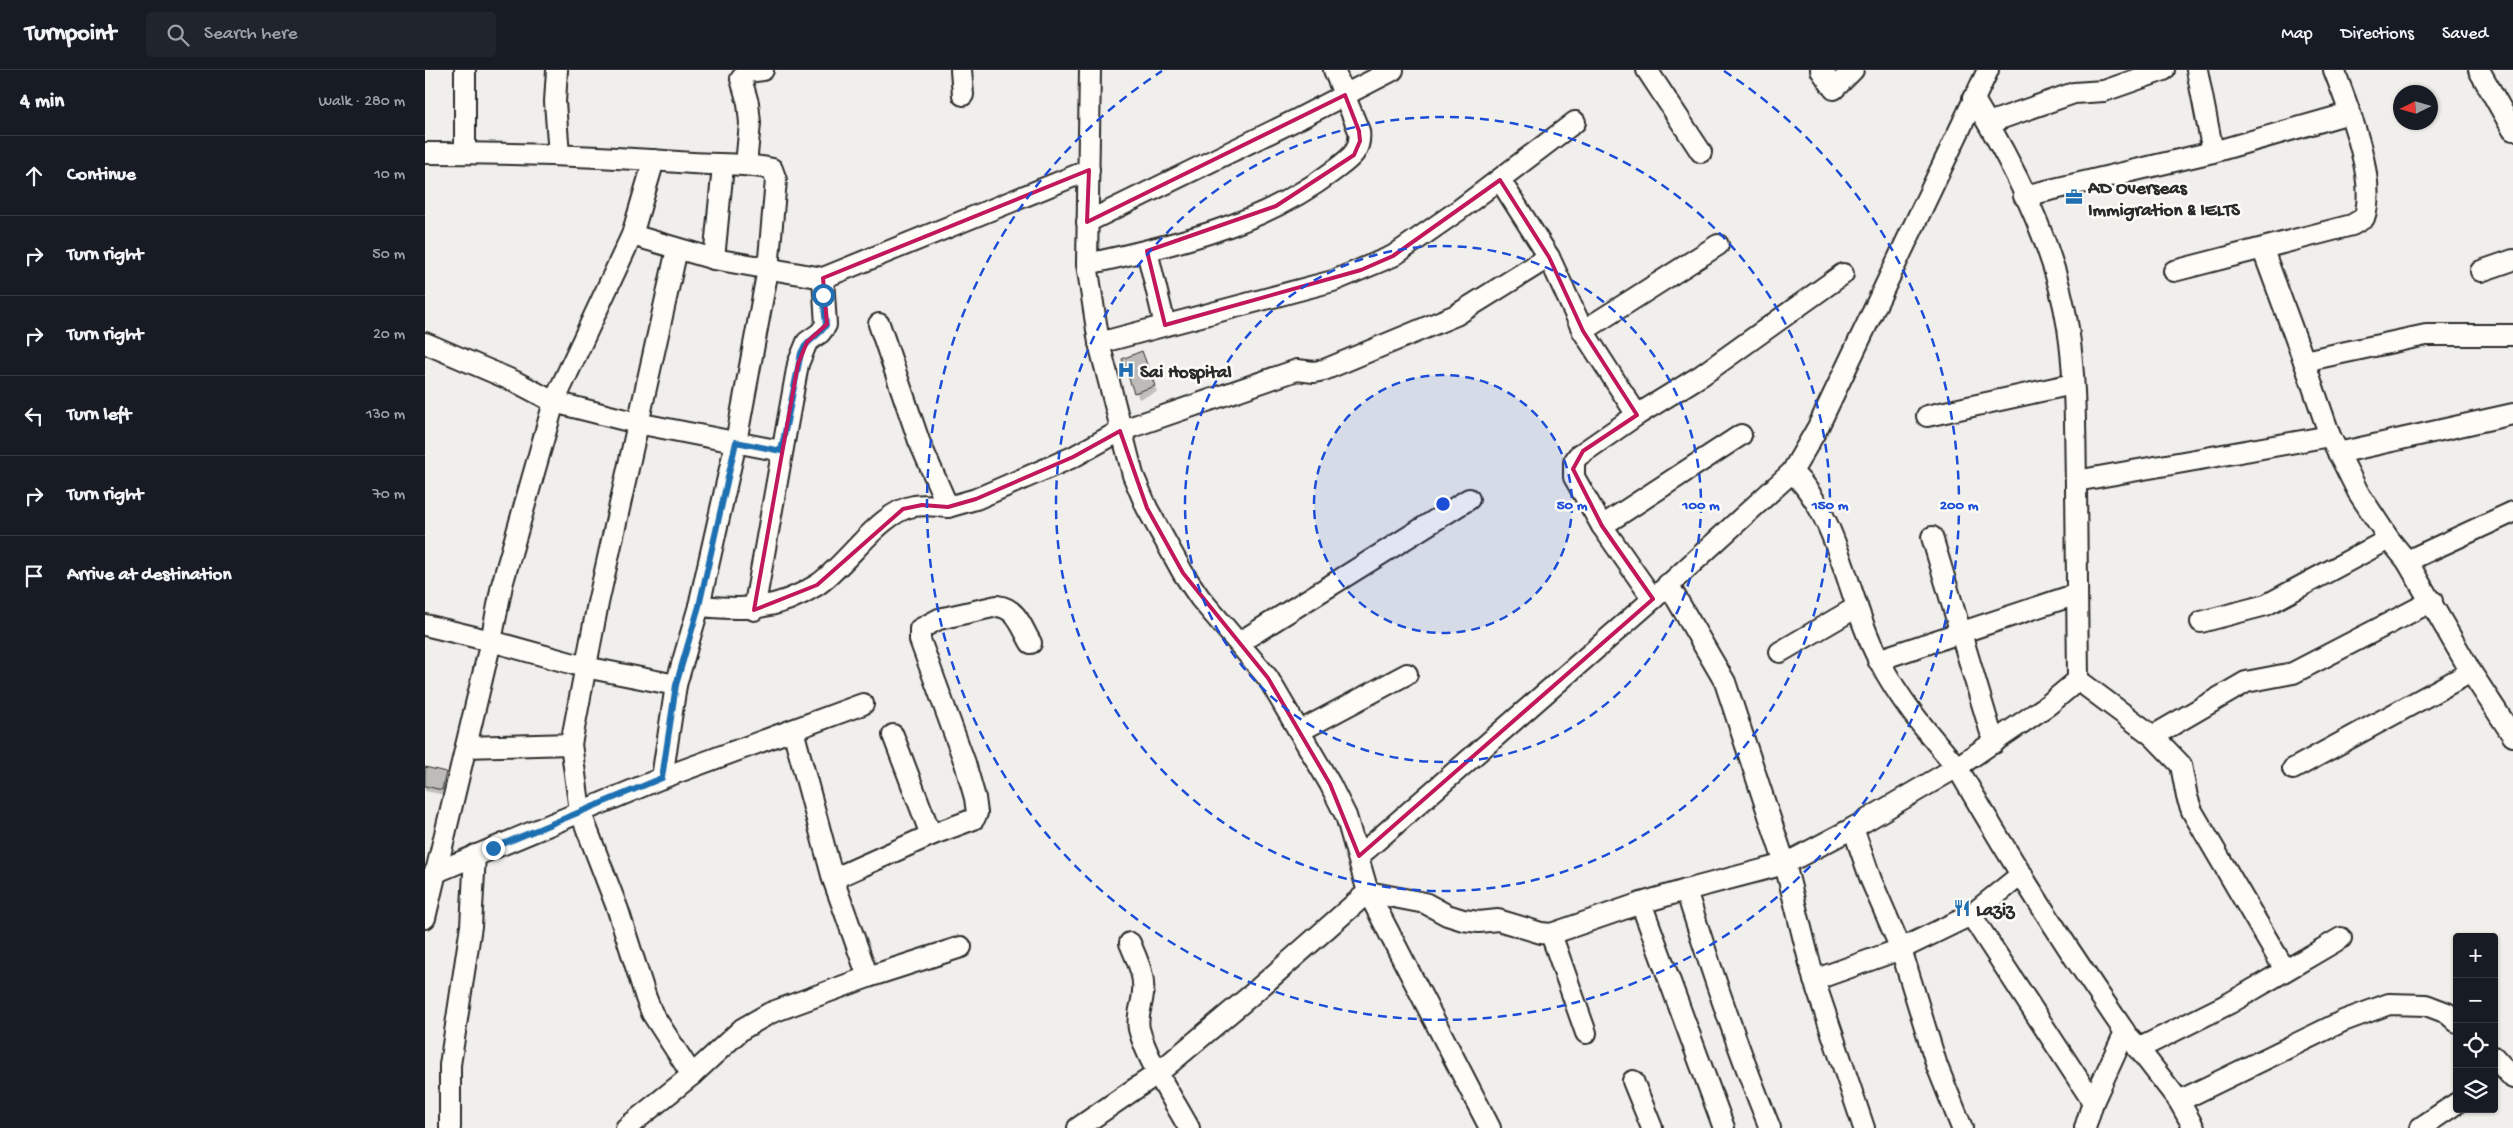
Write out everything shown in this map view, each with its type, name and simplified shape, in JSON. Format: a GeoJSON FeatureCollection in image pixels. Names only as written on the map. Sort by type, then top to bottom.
{"type":"FeatureCollection","features":[{"type":"Feature","properties":{"kind":"street"},"geometry":{"type":"LineString","coordinates":[[465,70],[465,153]]}},
{"type":"Feature","properties":{"kind":"street"},"geometry":{"type":"LineString","coordinates":[[557,70],[555,102],[559,156]]}},
{"type":"Feature","properties":{"kind":"street"},"geometry":{"type":"LineString","coordinates":[[746,166],[750,123],[748,103],[741,79],[747,72],[763,70]]}},
{"type":"Feature","properties":{"kind":"street"},"geometry":{"type":"LineString","coordinates":[[961,70],[963,94]]}},
{"type":"Feature","properties":{"kind":"street"},"geometry":{"type":"LineString","coordinates":[[1090,70],[1087,264],[1099,343],[1120,431],[1133,475],[1147,508],[1183,574],[1200,598],[1240,642],[1268,678],[1300,731],[1346,816],[1368,892],[1490,1128]]}},
{"type":"Feature","properties":{"kind":"street"},"geometry":{"type":"LineString","coordinates":[[1087,264],[1147,251],[1243,220],[1276,206],[1319,181],[1354,155],[1361,140],[1359,131],[1333,70]]}},
{"type":"Feature","properties":{"kind":"street"},"geometry":{"type":"LineString","coordinates":[[1087,222],[1393,70]]}},
{"type":"Feature","properties":{"kind":"street"},"geometry":{"type":"LineString","coordinates":[[1647,70],[1701,152]]}},
{"type":"Feature","properties":{"kind":"street"},"geometry":{"type":"LineString","coordinates":[[1821,70],[1834,89],[1853,70]]}},
{"type":"Feature","properties":{"kind":"street"},"geometry":{"type":"LineString","coordinates":[[1359,856],[1653,599],[1792,472],[1818,427],[1973,98],[1988,70]]}},
{"type":"Feature","properties":{"kind":"street"},"geometry":{"type":"LineString","coordinates":[[1988,123],[2074,93],[2104,92],[2164,70]]}},
{"type":"Feature","properties":{"kind":"street"},"geometry":{"type":"LineString","coordinates":[[2197,70],[2213,152]]}},
{"type":"Feature","properties":{"kind":"street"},"geometry":{"type":"LineString","coordinates":[[2174,271],[2263,250],[2352,225],[2364,218],[2369,197],[2367,179],[2350,113],[2334,70]]}},
{"type":"Feature","properties":{"kind":"street"},"geometry":{"type":"LineString","coordinates":[[2479,70],[2513,130]]}},
{"type":"Feature","properties":{"kind":"street"},"geometry":{"type":"LineString","coordinates":[[1973,98],[1988,123],[2024,196],[2056,277],[2068,328],[2073,384],[2076,481],[2078,680]]}},
{"type":"Feature","properties":{"kind":"street"},"geometry":{"type":"LineString","coordinates":[[2024,196],[2213,152],[2350,113]]}},
{"type":"Feature","properties":{"kind":"street"},"geometry":{"type":"LineString","coordinates":[[1099,343],[1333,281],[1393,256],[1499,180],[1575,122]]}},
{"type":"Feature","properties":{"kind":"street"},"geometry":{"type":"LineString","coordinates":[[425,153],[653,160],[772,169],[776,175],[768,269],[736,442],[699,606],[676,685],[662,778]]}},
{"type":"Feature","properties":{"kind":"street"},"geometry":{"type":"LineString","coordinates":[[425,918],[434,873],[491,641],[502,584],[554,402],[632,235],[653,160]]}},
{"type":"Feature","properties":{"kind":"street"},"geometry":{"type":"LineString","coordinates":[[715,259],[723,166]]}},
{"type":"Feature","properties":{"kind":"street"},"geometry":{"type":"LineString","coordinates":[[632,235],[715,259],[823,278],[1089,170]]}},
{"type":"Feature","properties":{"kind":"street"},"geometry":{"type":"LineString","coordinates":[[1499,180],[1549,257],[1583,331],[1637,415]]}},
{"type":"Feature","properties":{"kind":"street"},"geometry":{"type":"LineString","coordinates":[[1583,331],[1718,245]]}},
{"type":"Feature","properties":{"kind":"street"},"geometry":{"type":"LineString","coordinates":[[677,249],[637,423],[585,667],[571,744],[580,811],[618,910],[646,998],[652,1013],[692,1075]]}},
{"type":"Feature","properties":{"kind":"street"},"geometry":{"type":"LineString","coordinates":[[2263,250],[2334,445],[2359,492],[2432,601],[2471,672],[2510,723]]}},
{"type":"Feature","properties":{"kind":"street"},"geometry":{"type":"LineString","coordinates":[[1147,251],[1165,325]]}},
{"type":"Feature","properties":{"kind":"street"},"geometry":{"type":"LineString","coordinates":[[699,606],[754,610],[799,595],[831,575],[895,513],[913,506],[948,507],[976,499],[1073,457],[1120,431],[1297,370],[1314,372],[1325,370],[1456,315],[1549,257]]}},
{"type":"Feature","properties":{"kind":"street"},"geometry":{"type":"LineString","coordinates":[[2481,271],[2513,260]]}},
{"type":"Feature","properties":{"kind":"street"},"geometry":{"type":"LineString","coordinates":[[1653,599],[1602,526],[1574,477],[1574,462],[1583,451],[1702,375],[1843,274]]}},
{"type":"Feature","properties":{"kind":"street"},"geometry":{"type":"LineString","coordinates":[[754,610],[781,451],[801,353],[807,342],[820,333],[826,325],[823,278]]}},
{"type":"Feature","properties":{"kind":"street"},"geometry":{"type":"LineString","coordinates":[[879,324],[919,441],[948,507]]}},
{"type":"Feature","properties":{"kind":"street"},"geometry":{"type":"LineString","coordinates":[[2304,361],[2426,336],[2513,335]]}},
{"type":"Feature","properties":{"kind":"street"},"geometry":{"type":"LineString","coordinates":[[425,342],[475,363],[554,402],[637,423],[781,451]]}},
{"type":"Feature","properties":{"kind":"street"},"geometry":{"type":"LineString","coordinates":[[1927,416],[2073,384]]}},
{"type":"Feature","properties":{"kind":"street"},"geometry":{"type":"LineString","coordinates":[[2076,481],[2334,445],[2513,414]]}},
{"type":"Feature","properties":{"kind":"street"},"geometry":{"type":"LineString","coordinates":[[1602,526],[1741,434]]}},
{"type":"Feature","properties":{"kind":"street"},"geometry":{"type":"LineString","coordinates":[[1792,472],[1814,498],[1832,539],[1878,660],[1908,709],[1957,767],[2073,957],[2125,1032],[2179,1101],[2194,1128]]}},
{"type":"Feature","properties":{"kind":"street"},"geometry":{"type":"LineString","coordinates":[[1240,642],[1469,499]]}},
{"type":"Feature","properties":{"kind":"street"},"geometry":{"type":"LineString","coordinates":[[2407,561],[2513,512]]}},
{"type":"Feature","properties":{"kind":"street"},"geometry":{"type":"LineString","coordinates":[[1932,538],[1994,744]]}},
{"type":"Feature","properties":{"kind":"street"},"geometry":{"type":"LineString","coordinates":[[2201,622],[2266,605],[2389,539]]}},
{"type":"Feature","properties":{"kind":"street"},"geometry":{"type":"LineString","coordinates":[[1668,584],[1725,682],[1785,864],[1814,980],[1864,1128]]}},
{"type":"Feature","properties":{"kind":"street"},"geometry":{"type":"LineString","coordinates":[[1878,660],[2077,594]]}},
{"type":"Feature","properties":{"kind":"street"},"geometry":{"type":"LineString","coordinates":[[2153,736],[2246,682],[2293,673],[2432,601]]}},
{"type":"Feature","properties":{"kind":"street"},"geometry":{"type":"LineString","coordinates":[[833,880],[931,835],[974,819],[977,807],[965,763],[920,640],[919,628],[939,620],[997,606],[1014,612],[1031,643]]}},
{"type":"Feature","properties":{"kind":"street"},"geometry":{"type":"LineString","coordinates":[[1780,652],[1857,607]]}},
{"type":"Feature","properties":{"kind":"street"},"geometry":{"type":"LineString","coordinates":[[425,625],[585,667],[676,685]]}},
{"type":"Feature","properties":{"kind":"street"},"geometry":{"type":"LineString","coordinates":[[2293,769],[2471,672]]}},
{"type":"Feature","properties":{"kind":"street"},"geometry":{"type":"LineString","coordinates":[[1300,731],[1407,674]]}},
{"type":"Feature","properties":{"kind":"street"},"geometry":{"type":"LineString","coordinates":[[2078,680],[2153,736],[2181,765],[2187,797],[2192,811],[2285,970]]}},
{"type":"Feature","properties":{"kind":"street"},"geometry":{"type":"LineString","coordinates":[[1368,892],[1425,903],[1447,915],[1463,920],[1479,922],[1498,920],[1541,933],[1551,934],[1641,903],[1785,864],[1853,828],[1994,744],[2048,705],[2078,680]]}},
{"type":"Feature","properties":{"kind":"street"},"geometry":{"type":"LineString","coordinates":[[434,873],[662,778],[863,704]]}},
{"type":"Feature","properties":{"kind":"street"},"geometry":{"type":"LineString","coordinates":[[793,730],[833,880],[868,977]]}},
{"type":"Feature","properties":{"kind":"street"},"geometry":{"type":"LineString","coordinates":[[893,735],[931,835]]}},
{"type":"Feature","properties":{"kind":"street"},"geometry":{"type":"LineString","coordinates":[[466,748],[571,744]]}},
{"type":"Feature","properties":{"kind":"street"},"geometry":{"type":"LineString","coordinates":[[1853,828],[1871,880],[1901,948],[1937,1066],[1962,1128]]}},
{"type":"Feature","properties":{"kind":"street"},"geometry":{"type":"LineString","coordinates":[[450,1128],[450,1065],[471,926],[475,856]]}},
{"type":"Feature","properties":{"kind":"street"},"geometry":{"type":"LineString","coordinates":[[1814,980],[1901,948],[1971,915],[2021,874]]}},
{"type":"Feature","properties":{"kind":"street"},"geometry":{"type":"LineString","coordinates":[[1686,890],[1717,986],[1746,1068],[1770,1128]]}},
{"type":"Feature","properties":{"kind":"street"},"geometry":{"type":"LineString","coordinates":[[1078,1128],[1158,1073],[1250,996],[1368,892]]}},
{"type":"Feature","properties":{"kind":"street"},"geometry":{"type":"LineString","coordinates":[[1641,903],[1724,1128]]}},
{"type":"Feature","properties":{"kind":"street"},"geometry":{"type":"LineString","coordinates":[[1971,915],[2093,1102]]}},
{"type":"Feature","properties":{"kind":"street"},"geometry":{"type":"LineString","coordinates":[[1551,934],[1586,1033]]}},
{"type":"Feature","properties":{"kind":"street"},"geometry":{"type":"LineString","coordinates":[[2138,1049],[2230,1003],[2341,938]]}},
{"type":"Feature","properties":{"kind":"street"},"geometry":{"type":"LineString","coordinates":[[1130,943],[1141,971],[1143,984],[1138,1026],[1158,1073],[1189,1128]]}},
{"type":"Feature","properties":{"kind":"street"},"geometry":{"type":"LineString","coordinates":[[626,1128],[692,1075],[742,1029],[769,1013],[868,977],[961,947]]}},
{"type":"Feature","properties":{"kind":"street"},"geometry":{"type":"LineString","coordinates":[[2179,1101],[2343,1021],[2389,1004],[2426,1006],[2447,1014],[2453,1019]]}},
{"type":"Feature","properties":{"kind":"street"},"geometry":{"type":"LineString","coordinates":[[2085,1128],[2093,1102],[2125,1032]]}},
{"type":"Feature","properties":{"kind":"street"},"geometry":{"type":"LineString","coordinates":[[1633,1081],[1652,1128]]}},
{"type":"Feature","properties":{"kind":"street"},"geometry":{"type":"LineString","coordinates":[[2420,1128],[2453,1106]]}},
{"type":"Feature","properties":{"kind":"highlighted area"},"geometry":{"type":"Polygon","coordinates":[[[1345,95],[1359,131],[1360,141],[1354,155],[1276,206],[1147,251],[1165,325],[1361,270],[1393,256],[1500,180],[1549,257],[1583,331],[1637,415],[1583,451],[1573,469],[1602,526],[1653,599],[1359,856],[1330,784],[1268,678],[1183,573],[1147,508],[1120,431],[1073,457],[976,499],[948,507],[922,505],[903,509],[817,585],[754,610],[798,364],[807,342],[827,324],[823,278],[1089,170],[1087,222],[1345,95]]]}},
{"type":"Feature","properties":{"kind":"building"},"geometry":{"type":"Polygon","coordinates":[[[1142,351],[1155,386],[1134,393],[1122,359],[1142,351]]]}},
{"type":"Feature","properties":{"kind":"building"},"geometry":{"type":"Polygon","coordinates":[[[425,767],[446,772],[442,790],[425,786],[425,767]]]}},
{"type":"Feature","properties":{"kind":"place","name":"AD Overseas Immigration & IELTS"},"geometry":{"type":"Point","coordinates":[2074,197]}},
{"type":"Feature","properties":{"kind":"place","name":"Sai Hospital"},"geometry":{"type":"Point","coordinates":[1126,370]}},
{"type":"Feature","properties":{"kind":"place","name":"Laziz"},"geometry":{"type":"Point","coordinates":[1962,908]}},
{"type":"Feature","properties":{"kind":"route"},"geometry":{"type":"LineString","coordinates":[[493,848],[662,778],[676,685],[699,606],[736,442],[781,451],[801,353],[807,342],[820,333],[826,325],[823,295]]}}]}
